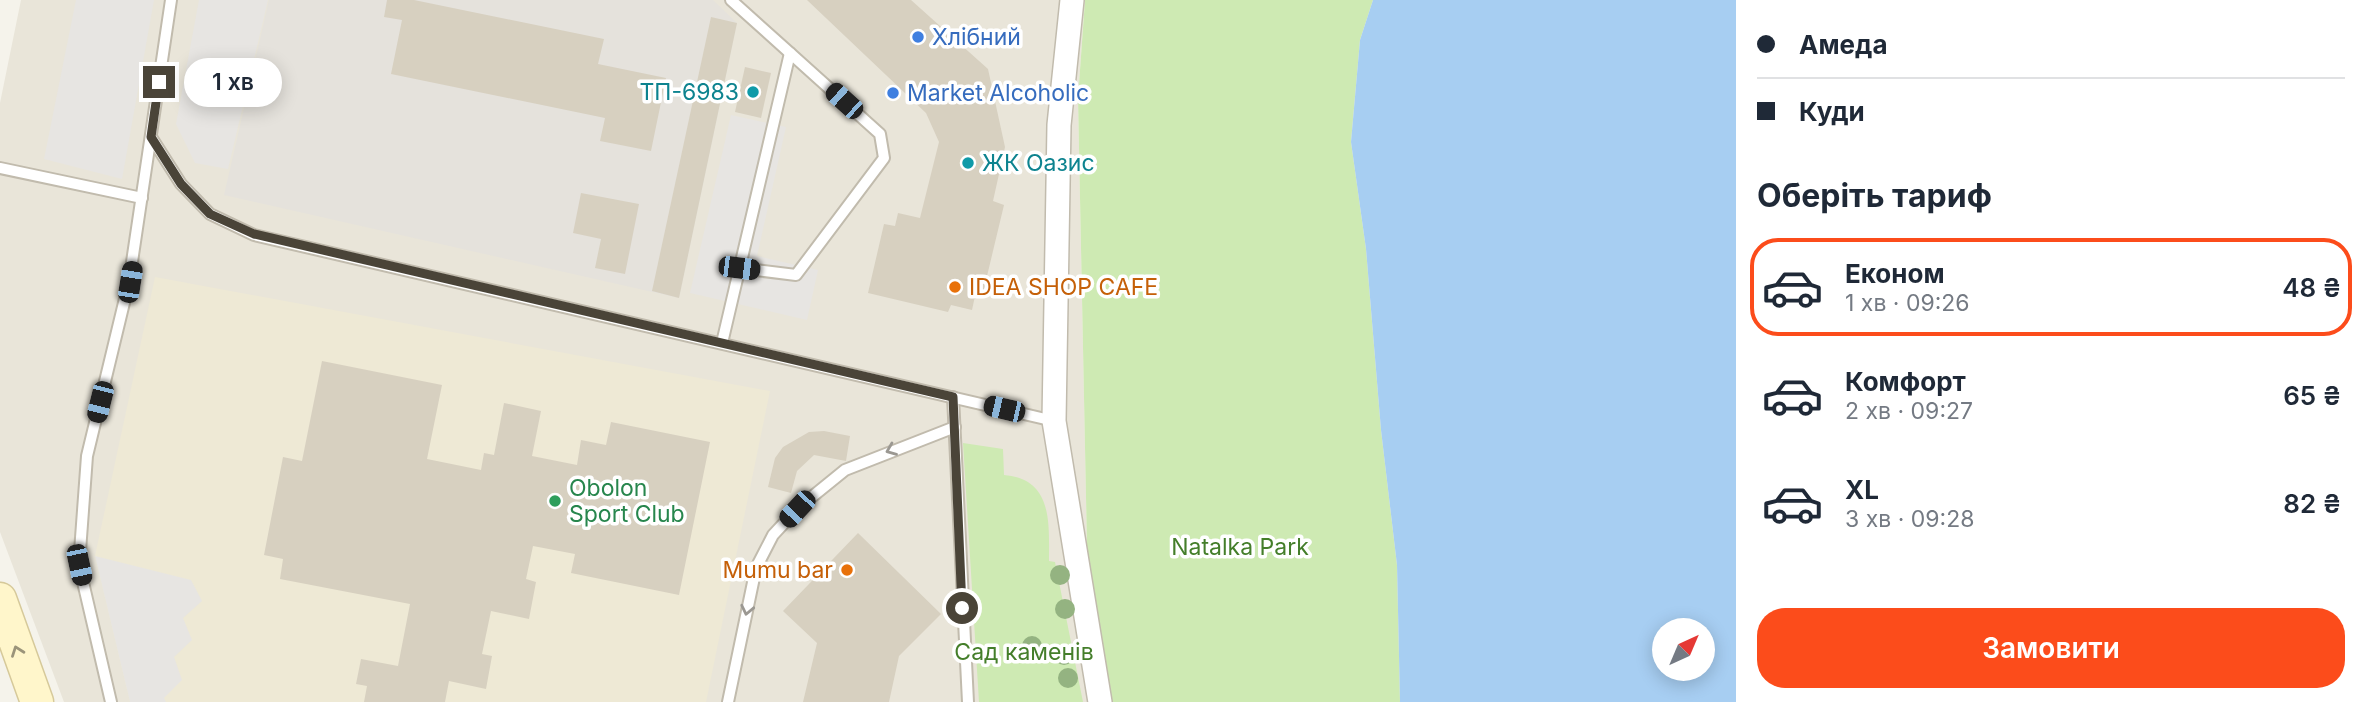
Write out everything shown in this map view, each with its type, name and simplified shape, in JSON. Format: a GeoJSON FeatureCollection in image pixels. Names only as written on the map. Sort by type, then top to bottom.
{"type":"FeatureCollection","features":[{"type":"Feature","properties":{"kind":"main road"},"geometry":{"type":"LineString","coordinates":[[0,599],[37,702]]}},
{"type":"Feature","properties":{"kind":"street"},"geometry":{"type":"LineString","coordinates":[[1072,0],[1059,125],[1054,421],[1100,702]]}},
{"type":"Feature","properties":{"kind":"lane"},"geometry":{"type":"LineString","coordinates":[[111,702],[79,565],[87,456],[130,282],[171,0]]}},
{"type":"Feature","properties":{"kind":"lane"},"geometry":{"type":"LineString","coordinates":[[731,0],[880,134],[884,158],[796,275],[739,268]]}},
{"type":"Feature","properties":{"kind":"lane"},"geometry":{"type":"LineString","coordinates":[[722,343],[790,53]]}},
{"type":"Feature","properties":{"kind":"lane"},"geometry":{"type":"LineString","coordinates":[[151,137],[181,184],[210,214],[254,234],[1054,421]]}},
{"type":"Feature","properties":{"kind":"lane"},"geometry":{"type":"LineString","coordinates":[[0,169],[142,198]]}},
{"type":"Feature","properties":{"kind":"lane"},"geometry":{"type":"LineString","coordinates":[[953,397],[968,702]]}},
{"type":"Feature","properties":{"kind":"lane"},"geometry":{"type":"LineString","coordinates":[[728,702],[756,568],[773,535],[797,509],[845,470],[955,427]]}},
{"type":"Feature","properties":{"kind":"shaded area"},"geometry":{"type":"Polygon","coordinates":[[[21,0],[1085,0],[1078,98],[1088,597],[1104,702],[64,702],[0,532],[0,103],[21,0]]]}},
{"type":"Feature","properties":{"kind":"shaded area"},"geometry":{"type":"Polygon","coordinates":[[[76,0],[154,0],[122,179],[44,159],[76,0]]]}},
{"type":"Feature","properties":{"kind":"shaded area"},"geometry":{"type":"Polygon","coordinates":[[[199,0],[268,0],[228,169],[195,163],[176,124],[199,0]]]}},
{"type":"Feature","properties":{"kind":"shaded area"},"geometry":{"type":"Polygon","coordinates":[[[269,0],[713,0],[737,23],[679,298],[224,195],[269,0]]]}},
{"type":"Feature","properties":{"kind":"shaded area"},"geometry":{"type":"Polygon","coordinates":[[[731,115],[786,127],[757,256],[818,270],[807,320],[690,293],[731,115]]]}},
{"type":"Feature","properties":{"kind":"shaded area"},"geometry":{"type":"Polygon","coordinates":[[[155,277],[770,391],[706,702],[130,702],[95,556],[155,277]]]}},
{"type":"Feature","properties":{"kind":"shaded area"},"geometry":{"type":"Polygon","coordinates":[[[95,556],[191,580],[202,601],[183,618],[192,640],[174,657],[182,680],[164,698],[166,702],[130,702],[95,556]]]}},
{"type":"Feature","properties":{"kind":"green space","name":"Natalka Park"},"geometry":{"type":"Polygon","coordinates":[[[1085,0],[1373,0],[1360,40],[1351,142],[1366,249],[1381,430],[1397,565],[1400,702],[1104,702],[1088,597],[1078,98],[1085,0]]]}},
{"type":"Feature","properties":{"kind":"green space","name":"Сад каменів"},"geometry":{"type":"Polygon","coordinates":[[[963,443],[1003,449],[1004,475],[1020,478],[1040,494],[1048,518],[1049,561],[1055,562],[1083,702],[979,702],[963,443]]]}},
{"type":"Feature","properties":{"kind":"water"},"geometry":{"type":"Polygon","coordinates":[[[1373,0],[1736,0],[1736,702],[1400,702],[1397,565],[1381,430],[1366,249],[1351,142],[1360,40],[1373,0]]]}},
{"type":"Feature","properties":{"kind":"building"},"geometry":{"type":"Polygon","coordinates":[[[387,0],[414,0],[604,39],[598,64],[666,78],[651,151],[600,141],[605,118],[391,74],[402,20],[384,17],[387,0]]]}},
{"type":"Feature","properties":{"kind":"building","name":"ЖК Оазис"},"geometry":{"type":"Polygon","coordinates":[[[807,0],[911,0],[988,69],[1005,147],[993,201],[1004,205],[982,297],[975,296],[972,310],[951,305],[948,312],[868,293],[884,224],[895,226],[898,213],[920,218],[939,142],[926,113],[807,0]]]}},
{"type":"Feature","properties":{"kind":"building"},"geometry":{"type":"Polygon","coordinates":[[[711,17],[737,23],[679,298],[652,291],[711,17]]]}},
{"type":"Feature","properties":{"kind":"building","name":"ТП-6983"},"geometry":{"type":"Polygon","coordinates":[[[745,67],[771,73],[761,118],[735,112],[745,67]]]}},
{"type":"Feature","properties":{"kind":"building"},"geometry":{"type":"Polygon","coordinates":[[[581,193],[639,204],[625,274],[595,268],[601,239],[573,233],[581,193]]]}},
{"type":"Feature","properties":{"kind":"building"},"geometry":{"type":"Polygon","coordinates":[[[322,361],[442,385],[427,459],[481,470],[484,453],[494,455],[504,403],[541,411],[532,456],[577,465],[581,440],[606,445],[611,422],[710,442],[679,595],[571,573],[575,554],[533,546],[526,579],[536,582],[529,619],[491,611],[482,654],[492,656],[486,689],[449,681],[445,702],[364,702],[367,686],[356,684],[361,659],[398,666],[410,604],[280,579],[283,559],[264,555],[283,457],[302,461],[322,361]]]}},
{"type":"Feature","properties":{"kind":"building"},"geometry":{"type":"Polygon","coordinates":[[[824,431],[850,436],[846,461],[814,455],[797,471],[791,493],[768,487],[775,458],[783,447],[809,432],[824,431]]]}},
{"type":"Feature","properties":{"kind":"building"},"geometry":{"type":"Polygon","coordinates":[[[858,533],[941,614],[899,656],[889,702],[803,702],[817,643],[783,611],[858,533]]]}},
{"type":"Feature","properties":{"kind":"place","name":"Хлібний"},"geometry":{"type":"Point","coordinates":[918,37]}},
{"type":"Feature","properties":{"kind":"place","name":"ТП-6983"},"geometry":{"type":"Point","coordinates":[753,92]}},
{"type":"Feature","properties":{"kind":"place","name":"Market Alcoholic"},"geometry":{"type":"Point","coordinates":[893,93]}},
{"type":"Feature","properties":{"kind":"place","name":"ЖК Оазис"},"geometry":{"type":"Point","coordinates":[968,163]}},
{"type":"Feature","properties":{"kind":"place","name":"IDEA SHOP CAFE"},"geometry":{"type":"Point","coordinates":[955,287]}},
{"type":"Feature","properties":{"kind":"place","name":"Obolon Sport Club"},"geometry":{"type":"Point","coordinates":[555,501]}},
{"type":"Feature","properties":{"kind":"place","name":"Mumu bar"},"geometry":{"type":"Point","coordinates":[847,570]}},
{"type":"Feature","properties":{"kind":"route"},"geometry":{"type":"LineString","coordinates":[[159,82],[151,137],[181,184],[210,214],[254,234],[953,397],[962,608]]}}]}
